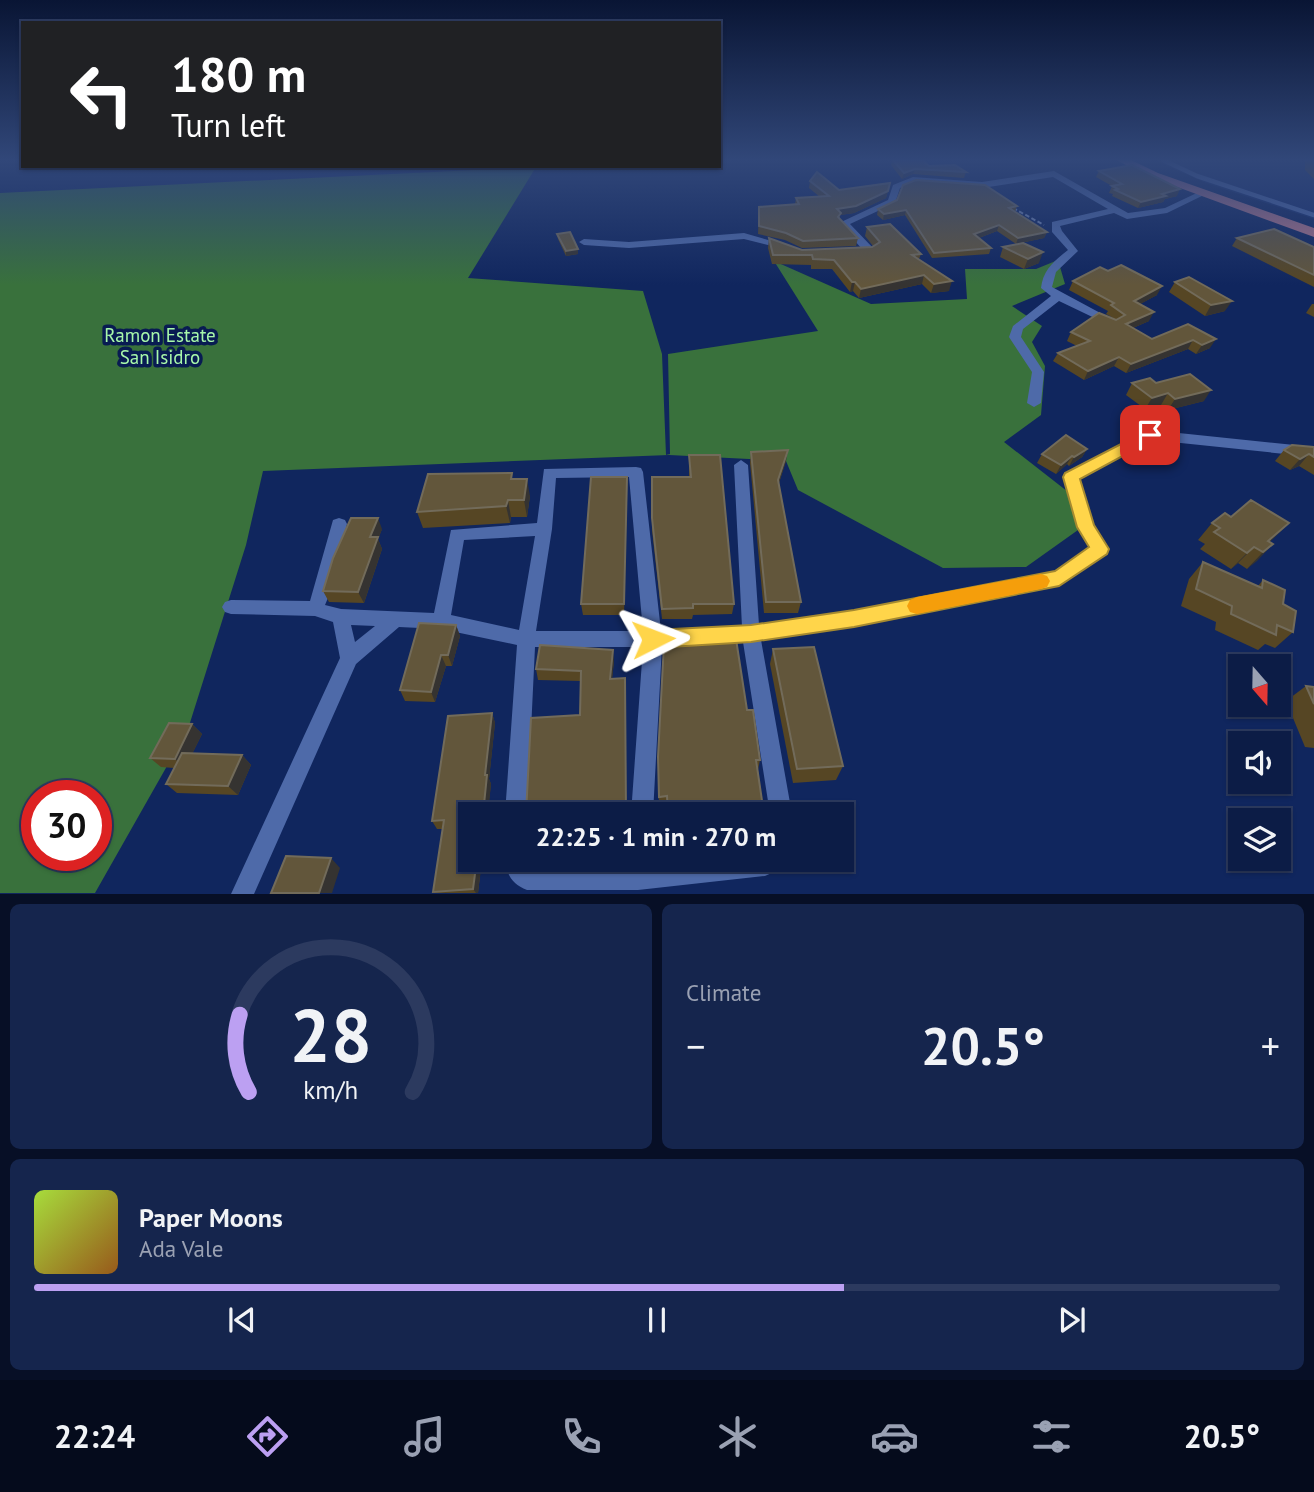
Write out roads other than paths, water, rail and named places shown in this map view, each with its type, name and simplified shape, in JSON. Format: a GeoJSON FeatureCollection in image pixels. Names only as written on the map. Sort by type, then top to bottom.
{"type":"FeatureCollection","features":[{"type":"Feature","properties":{"kind":"main road"},"geometry":{"type":"LineString","coordinates":[[1228,202],[1314,233]]}},
{"type":"Feature","properties":{"kind":"street"},"geometry":{"type":"LineString","coordinates":[[847,252],[870,251],[844,223],[891,202]]}},
{"type":"Feature","properties":{"kind":"street"},"geometry":{"type":"LineString","coordinates":[[1100,202],[1127,216],[1167,210],[1185,202]]}},
{"type":"Feature","properties":{"kind":"street"},"geometry":{"type":"LineString","coordinates":[[1112,323],[1046,288],[1046,279],[1056,265],[1073,251],[1057,232],[1055,224],[1114,210]]}},
{"type":"Feature","properties":{"kind":"street"},"geometry":{"type":"LineString","coordinates":[[584,242],[629,245],[744,236],[789,248]]}},
{"type":"Feature","properties":{"kind":"street"},"geometry":{"type":"LineString","coordinates":[[1034,403],[1038,372],[1016,337],[1017,328],[1058,296]]}},
{"type":"Feature","properties":{"kind":"street"},"geometry":{"type":"LineString","coordinates":[[231,607],[315,609],[341,617],[441,621],[527,639],[653,639],[751,634],[854,618],[1059,578],[1100,549],[1086,527],[1071,477],[1150,435],[1314,452]]}},
{"type":"Feature","properties":{"kind":"street"},"geometry":{"type":"LineString","coordinates":[[741,465],[751,634],[779,802]]}},
{"type":"Feature","properties":{"kind":"street"},"geometry":{"type":"LineString","coordinates":[[517,802],[527,639],[544,528],[549,473],[636,472],[653,639],[643,802]]}},
{"type":"Feature","properties":{"kind":"street"},"geometry":{"type":"LineString","coordinates":[[315,609],[322,593],[340,524]]}},
{"type":"Feature","properties":{"kind":"street"},"geometry":{"type":"LineString","coordinates":[[441,621],[457,534],[544,528]]}},
{"type":"Feature","properties":{"kind":"street"},"geometry":{"type":"LineString","coordinates":[[341,617],[349,659]]}},
{"type":"Feature","properties":{"kind":"street"},"geometry":{"type":"LineString","coordinates":[[242,894],[349,659],[396,619]]}},
{"type":"Feature","properties":{"kind":"street"},"geometry":{"type":"LineString","coordinates":[[519,872],[527,879],[605,872]]}},
{"type":"Feature","properties":{"kind":"lane"},"geometry":{"type":"LineString","coordinates":[[1274,202],[1314,215]]}},
{"type":"Feature","properties":{"kind":"park label","name":"Ramon Estate San Isidro"},"geometry":{"type":"Point","coordinates":[160,346]}}]}
